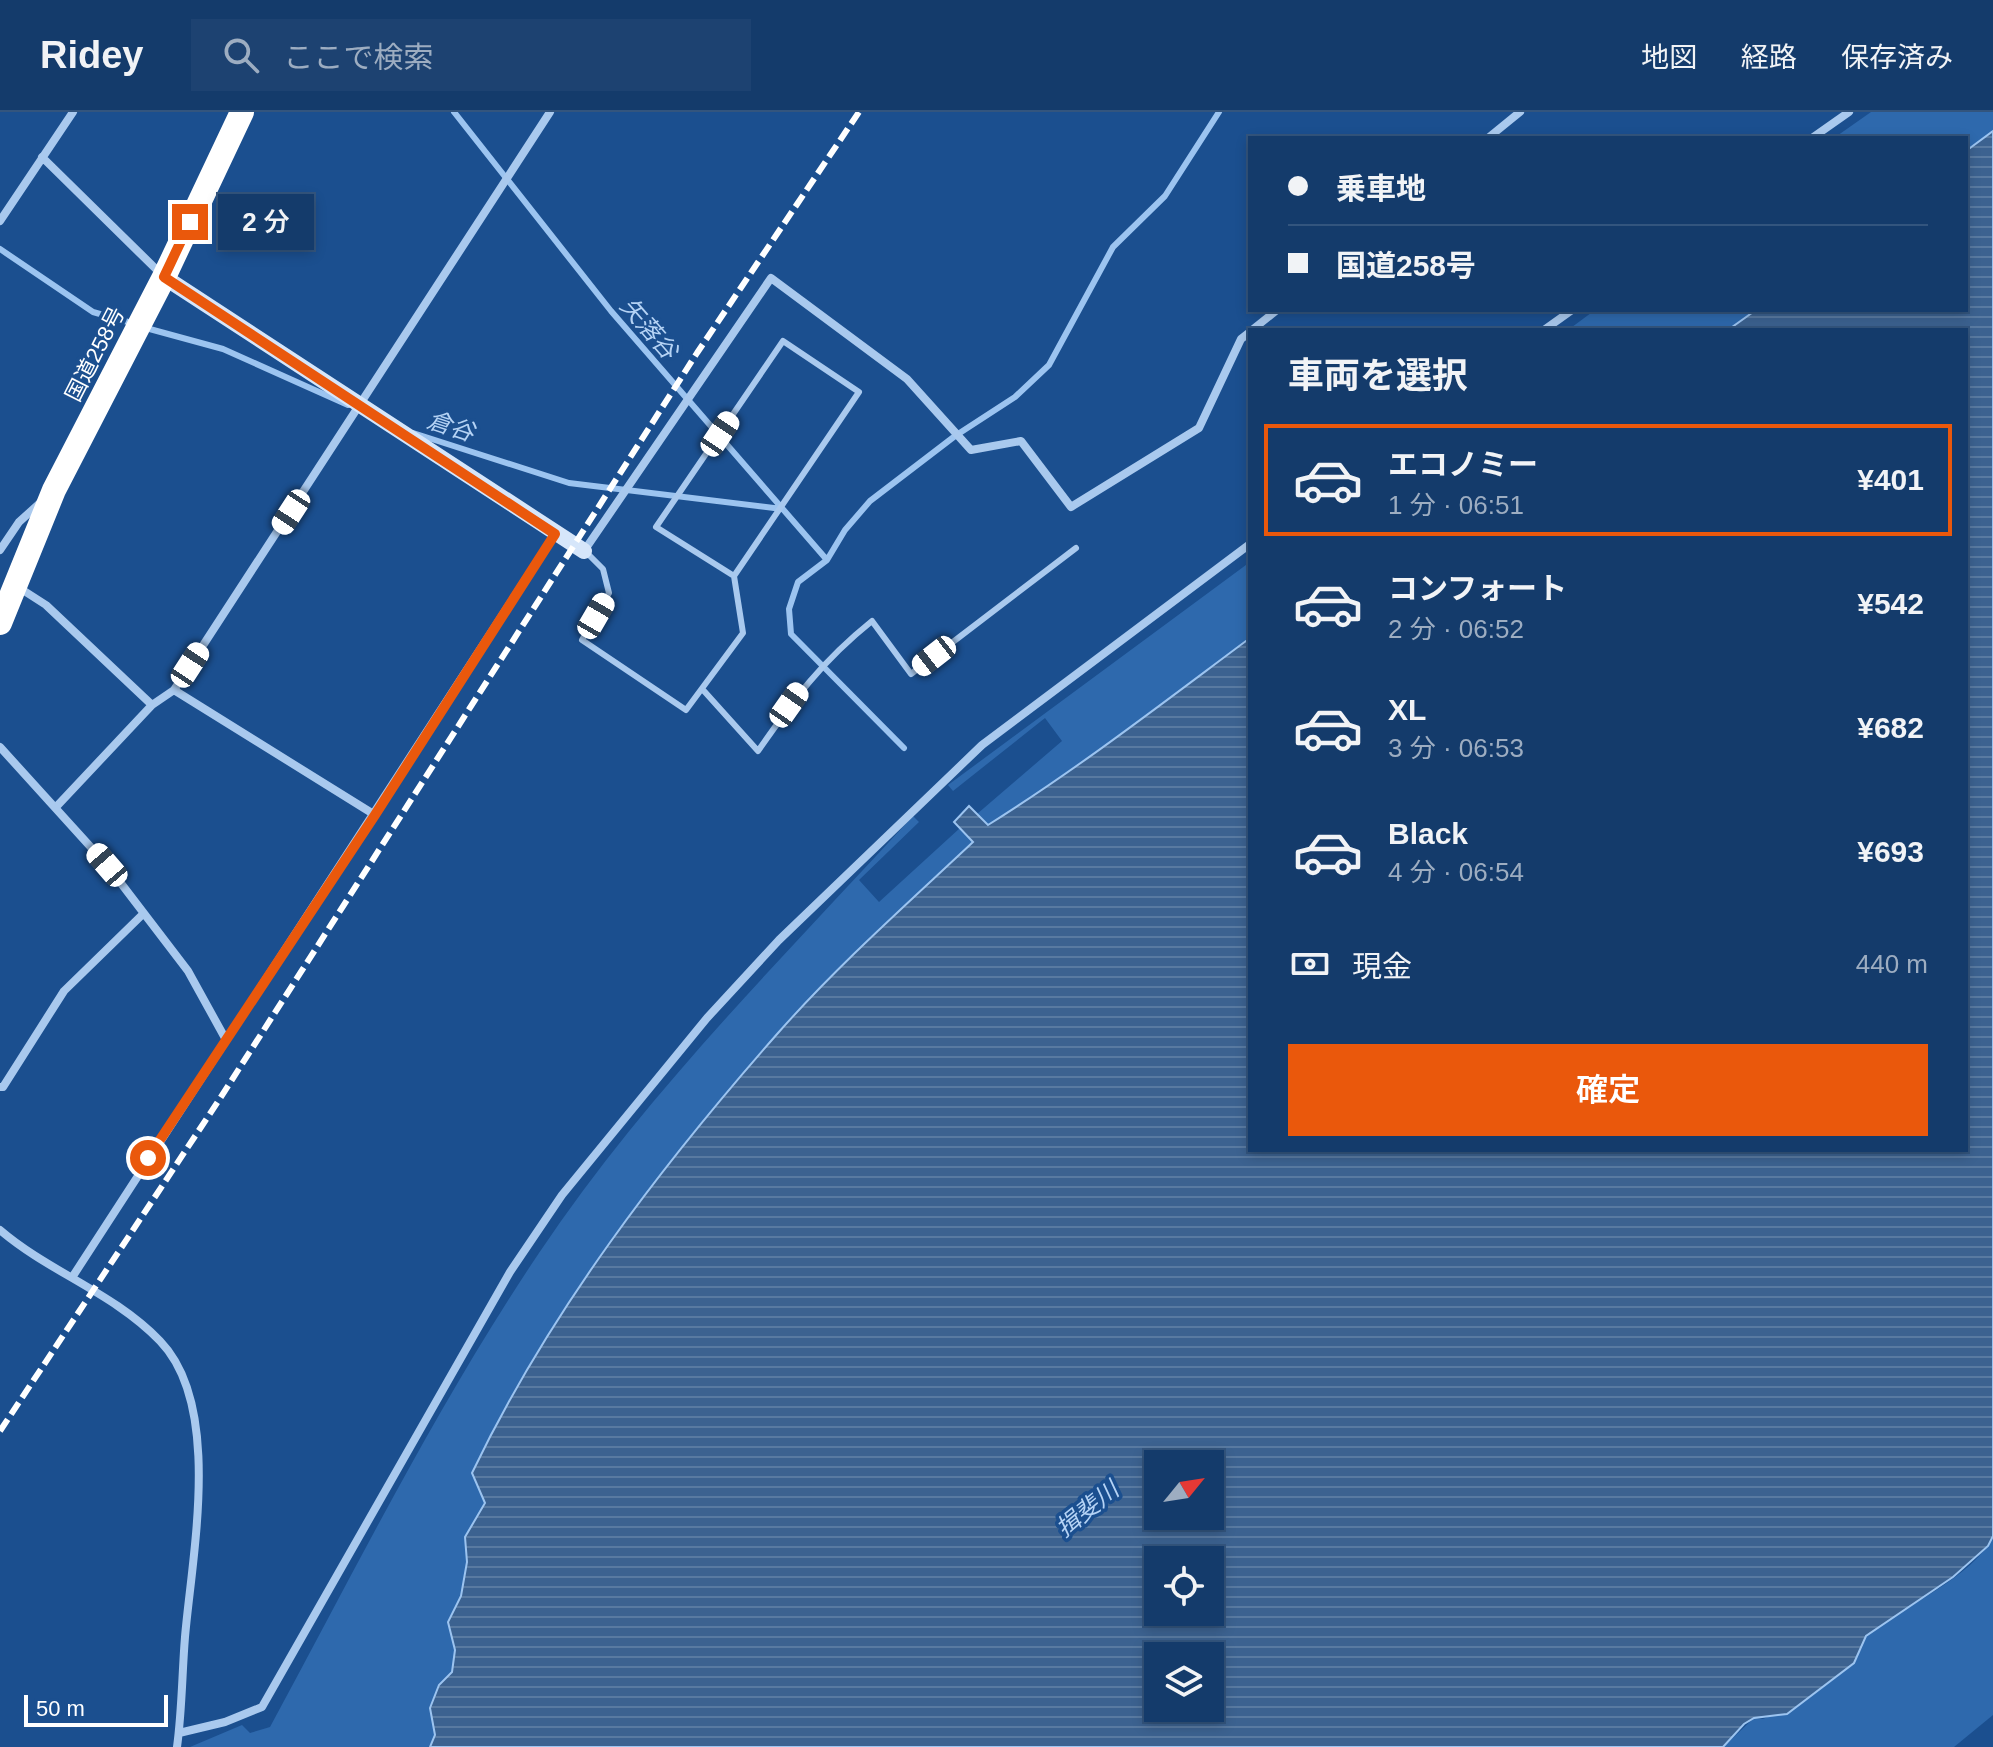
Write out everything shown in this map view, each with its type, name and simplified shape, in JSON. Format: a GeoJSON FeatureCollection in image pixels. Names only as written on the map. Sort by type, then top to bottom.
{"type":"FeatureCollection","features":[{"type":"Feature","properties":{"kind":"highway","name":"国道258号"},"geometry":{"type":"LineString","coordinates":[[0,623],[54,490],[164,277],[242,112]]}},
{"type":"Feature","properties":{"kind":"street"},"geometry":{"type":"LineString","coordinates":[[0,221],[73,112]]}},
{"type":"Feature","properties":{"kind":"street"},"geometry":{"type":"LineString","coordinates":[[57,806],[152,705],[174,690],[550,112]]}},
{"type":"Feature","properties":{"kind":"street"},"geometry":{"type":"LineString","coordinates":[[1490,136],[1520,112]]}},
{"type":"Feature","properties":{"kind":"street"},"geometry":{"type":"LineString","coordinates":[[1815,136],[1849,112]]}},
{"type":"Feature","properties":{"kind":"street"},"geometry":{"type":"LineString","coordinates":[[42,157],[164,277],[584,551],[771,278],[907,379],[971,450],[1021,441],[1071,507],[1199,428],[1241,339],[1248,333]]}},
{"type":"Feature","properties":{"kind":"street"},"geometry":{"type":"LineString","coordinates":[[1255,328],[1275,312]]}},
{"type":"Feature","properties":{"kind":"street"},"geometry":{"type":"LineString","coordinates":[[1547,328],[1569,312]]}},
{"type":"Feature","properties":{"kind":"street"},"geometry":{"type":"LineString","coordinates":[[0,550],[19,522],[54,490]]}},
{"type":"Feature","properties":{"kind":"street"},"geometry":{"type":"LineString","coordinates":[[73,1276],[555,534]]}},
{"type":"Feature","properties":{"kind":"street"},"geometry":{"type":"LineString","coordinates":[[179,1733],[225,1722],[262,1707],[510,1272],[562,1195],[707,1018],[779,940],[982,745],[1248,546]]}},
{"type":"Feature","properties":{"kind":"street"},"geometry":{"type":"LineString","coordinates":[[15,585],[46,605],[152,705]]}},
{"type":"Feature","properties":{"kind":"street"},"geometry":{"type":"LineString","coordinates":[[174,690],[375,815]]}},
{"type":"Feature","properties":{"kind":"street"},"geometry":{"type":"LineString","coordinates":[[0,747],[57,806],[188,971],[225,1038]]}},
{"type":"Feature","properties":{"kind":"street"},"geometry":{"type":"LineString","coordinates":[[0,1087],[3,1087],[64,991],[143,914]]}},
{"type":"Feature","properties":{"kind":"street"},"geometry":{"type":"LineString","coordinates":[[0,1230],[134,1315],[164,1344],[192,1400],[198,1442],[197,1509],[177,1747]]}},
{"type":"Feature","properties":{"kind":"lane"},"geometry":{"type":"LineString","coordinates":[[584,551],[603,569],[609,593],[582,640],[686,710],[704,691],[743,633],[734,576],[859,392],[783,341],[656,527],[734,576]]}},
{"type":"Feature","properties":{"kind":"lane"},"geometry":{"type":"LineString","coordinates":[[704,691],[758,751],[805,683],[835,651],[872,621],[911,674],[1076,548]]}},
{"type":"Feature","properties":{"kind":"shaded area"},"geometry":{"type":"Polygon","coordinates":[[[1871,112],[1993,112],[1993,131],[1968,150],[1968,136],[1837,136],[1871,112]]]}},
{"type":"Feature","properties":{"kind":"shaded area"},"geometry":{"type":"Polygon","coordinates":[[[1592,312],[1753,312],[1731,328],[1571,328],[1592,312]]]}},
{"type":"Feature","properties":{"kind":"shaded area"},"geometry":{"type":"Polygon","coordinates":[[[1248,563],[1248,639],[1121,734],[988,825],[977,814],[1062,741],[1045,718],[953,791],[948,785],[1248,563]]]}},
{"type":"Feature","properties":{"kind":"shaded area"},"geometry":{"type":"Polygon","coordinates":[[[913,816],[919,822],[859,880],[879,902],[960,828],[973,842],[825,982],[692,1134],[610,1242],[572,1298],[503,1413],[473,1473],[485,1503],[465,1538],[467,1562],[461,1596],[448,1622],[455,1650],[452,1672],[439,1686],[430,1708],[435,1735],[430,1747],[190,1747],[242,1725],[250,1733],[270,1727],[466,1368],[580,1194],[717,1028],[913,816]]]}},
{"type":"Feature","properties":{"kind":"shaded area"},"geometry":{"type":"Polygon","coordinates":[[[1993,1536],[1993,1715],[1954,1747],[1723,1747],[1754,1718],[1763,1719],[1839,1675],[1861,1650],[1866,1636],[1954,1578],[1983,1551],[1993,1536]]]}},
{"type":"Feature","properties":{"kind":"water","name":"揖斐川"},"geometry":{"type":"Polygon","coordinates":[[[1993,131],[1993,1536],[1988,1546],[1953,1577],[1866,1636],[1854,1663],[1787,1714],[1754,1718],[1744,1724],[1723,1747],[430,1747],[435,1735],[430,1708],[439,1685],[452,1672],[455,1650],[448,1622],[461,1596],[467,1562],[465,1537],[485,1503],[472,1473],[536,1355],[610,1242],[734,1083],[801,1008],[873,935],[973,842],[954,822],[969,806],[988,825],[1088,758],[1248,639],[1248,1152],[1968,1152],[1968,328],[1731,328],[1753,312],[1968,312],[1968,150],[1993,131]]]}},
{"type":"Feature","properties":{"kind":"waterway","name":"矢落谷"},"geometry":{"type":"LineString","coordinates":[[454,112],[611,311],[827,560]]}},
{"type":"Feature","properties":{"kind":"waterway"},"geometry":{"type":"LineString","coordinates":[[904,748],[791,634],[789,609],[798,582],[827,560],[845,530],[870,501],[955,436],[1015,397],[1049,365],[1113,247],[1165,196],[1219,112]]}},
{"type":"Feature","properties":{"kind":"waterway","name":"倉谷"},"geometry":{"type":"LineString","coordinates":[[0,249],[93,312],[135,324]]}},
{"type":"Feature","properties":{"kind":"waterway","name":"倉谷"},"geometry":{"type":"LineString","coordinates":[[146,328],[223,349],[348,405]]}},
{"type":"Feature","properties":{"kind":"waterway","name":"倉谷"},"geometry":{"type":"LineString","coordinates":[[413,433],[569,483],[782,509]]}},
{"type":"Feature","properties":{"kind":"railway"},"geometry":{"type":"LineString","coordinates":[[0,1431],[219,1100],[697,353],[859,112]]}},
{"type":"Feature","properties":{"kind":"route"},"geometry":{"type":"LineString","coordinates":[[148,1158],[375,815],[555,534],[164,277],[190,222]]}}]}
